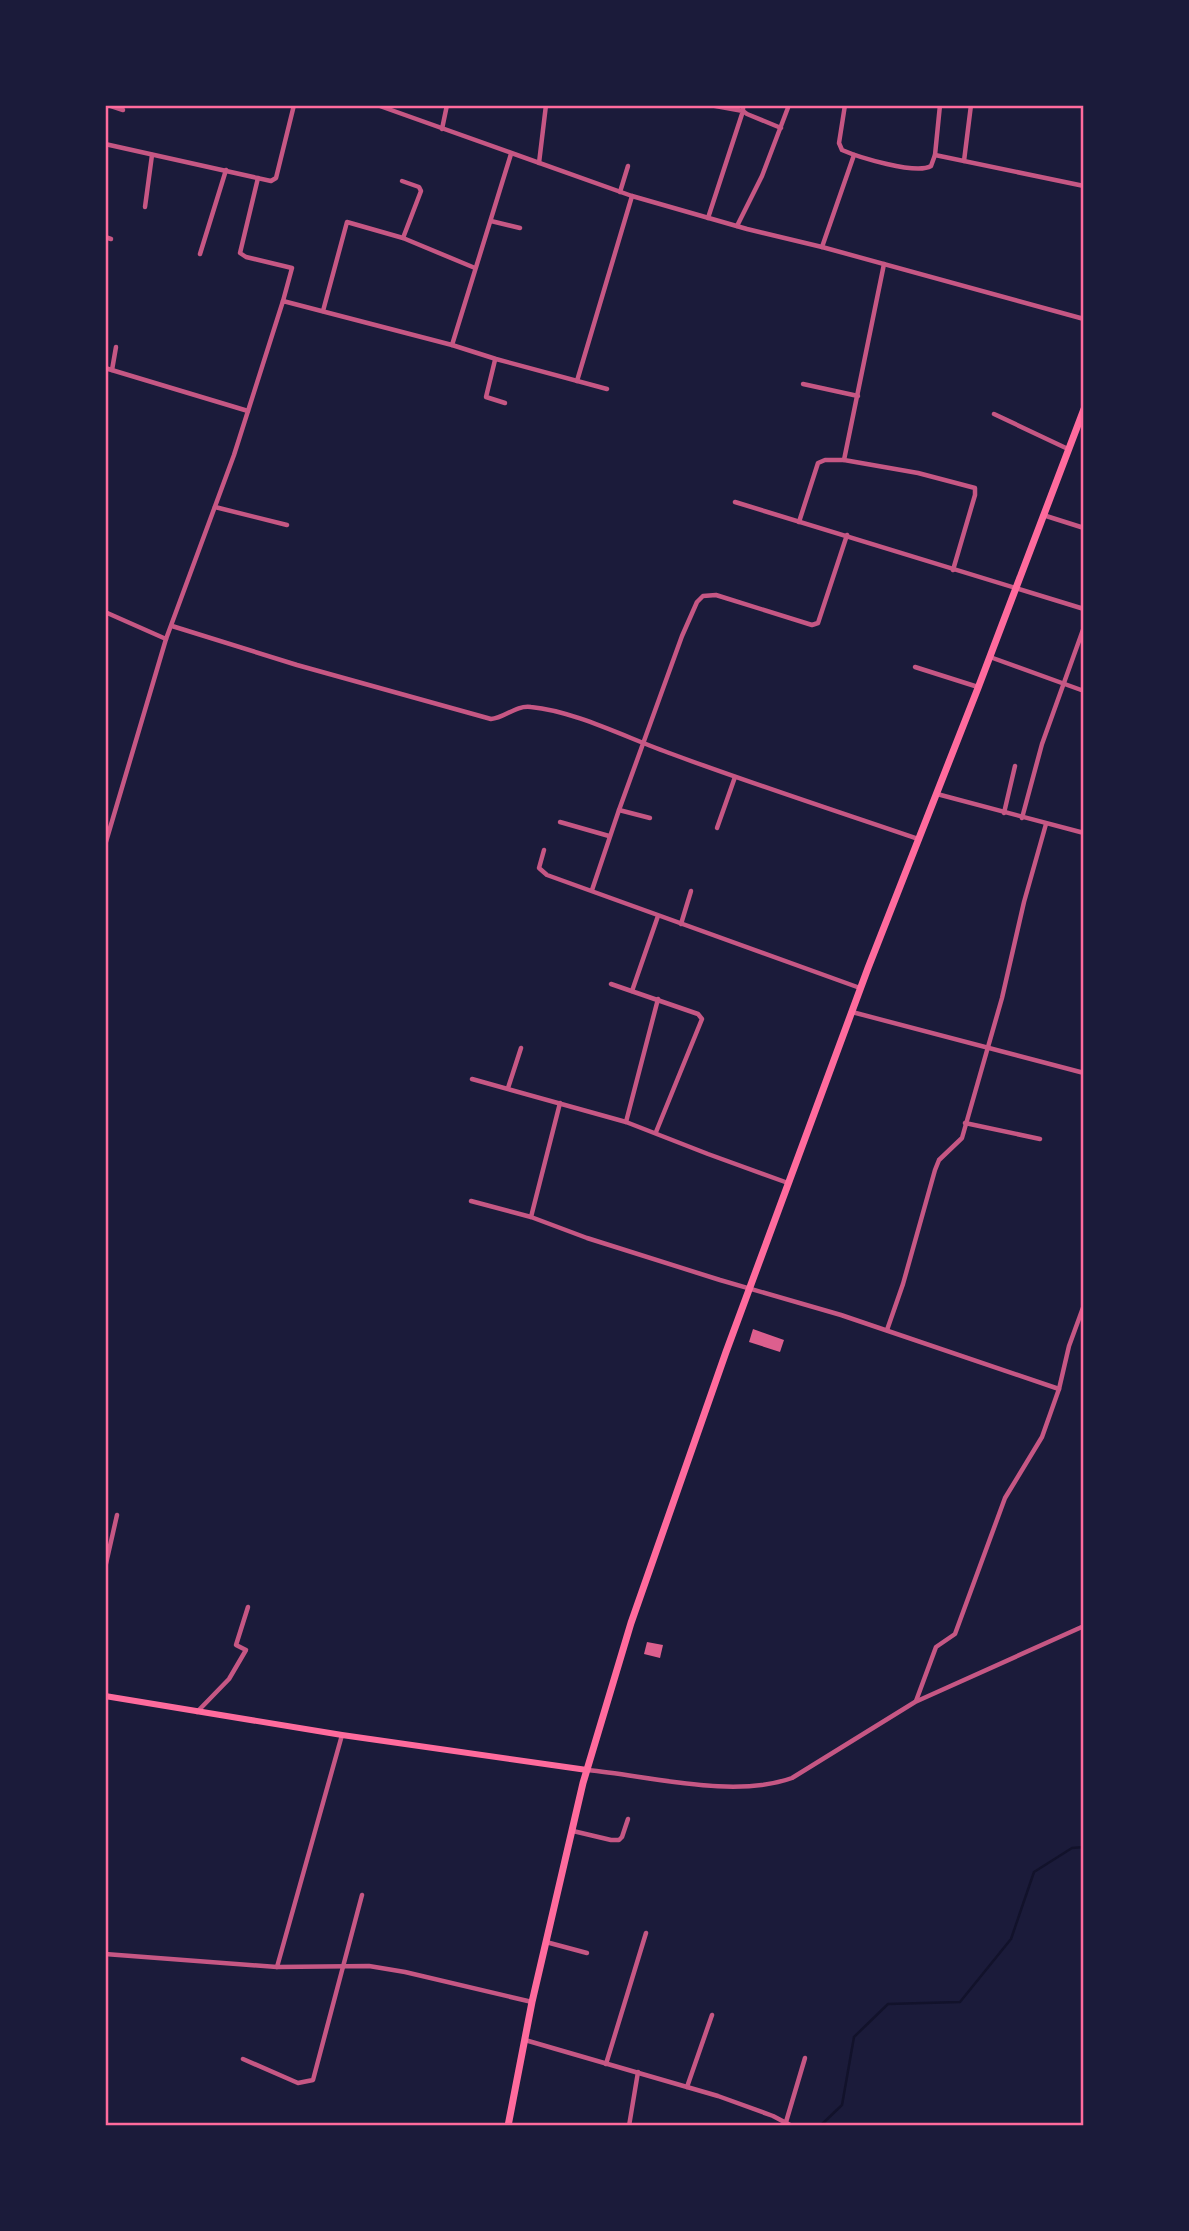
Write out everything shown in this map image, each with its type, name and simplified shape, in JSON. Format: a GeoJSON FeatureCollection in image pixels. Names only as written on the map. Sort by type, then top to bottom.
{"type":"FeatureCollection","features":[{"type":"Feature","properties":{"kind":"main road"},"geometry":{"type":"LineString","coordinates":[[508,2126],[545,1942],[593,1745],[631,1623],[860,988],[1084,409]]}},
{"type":"Feature","properties":{"kind":"main road"},"geometry":{"type":"LineString","coordinates":[[105,1696],[342,1735],[587,1770]]}},
{"type":"Feature","properties":{"kind":"street"},"geometry":{"type":"LineString","coordinates":[[108,105],[123,110]]}},
{"type":"Feature","properties":{"kind":"street"},"geometry":{"type":"LineString","coordinates":[[105,144],[271,181],[276,178],[294,105]]}},
{"type":"Feature","properties":{"kind":"street"},"geometry":{"type":"LineString","coordinates":[[377,105],[632,196],[1084,319]]}},
{"type":"Feature","properties":{"kind":"street"},"geometry":{"type":"LineString","coordinates":[[442,129],[447,105]]}},
{"type":"Feature","properties":{"kind":"street"},"geometry":{"type":"LineString","coordinates":[[539,163],[546,105]]}},
{"type":"Feature","properties":{"kind":"street"},"geometry":{"type":"LineString","coordinates":[[710,105],[743,108],[781,128]]}},
{"type":"Feature","properties":{"kind":"street"},"geometry":{"type":"LineString","coordinates":[[738,227],[762,176],[789,105]]}},
{"type":"Feature","properties":{"kind":"street"},"geometry":{"type":"LineString","coordinates":[[845,105],[839,147],[854,155],[923,169],[930,166],[934,155],[940,105]]}},
{"type":"Feature","properties":{"kind":"street"},"geometry":{"type":"LineString","coordinates":[[964,161],[971,105]]}},
{"type":"Feature","properties":{"kind":"street"},"geometry":{"type":"LineString","coordinates":[[708,218],[743,108]]}},
{"type":"Feature","properties":{"kind":"street"},"geometry":{"type":"LineString","coordinates":[[452,345],[511,154]]}},
{"type":"Feature","properties":{"kind":"street"},"geometry":{"type":"LineString","coordinates":[[145,207],[152,155]]}},
{"type":"Feature","properties":{"kind":"street"},"geometry":{"type":"LineString","coordinates":[[822,247],[854,155]]}},
{"type":"Feature","properties":{"kind":"street"},"geometry":{"type":"LineString","coordinates":[[934,155],[1084,186]]}},
{"type":"Feature","properties":{"kind":"street"},"geometry":{"type":"LineString","coordinates":[[621,192],[628,166]]}},
{"type":"Feature","properties":{"kind":"street"},"geometry":{"type":"LineString","coordinates":[[200,254],[226,170]]}},
{"type":"Feature","properties":{"kind":"street"},"geometry":{"type":"LineString","coordinates":[[105,845],[166,639],[248,411],[292,268],[246,257],[240,253],[258,178]]}},
{"type":"Feature","properties":{"kind":"street"},"geometry":{"type":"LineString","coordinates":[[402,181],[419,187],[421,191],[403,238]]}},
{"type":"Feature","properties":{"kind":"street"},"geometry":{"type":"LineString","coordinates":[[578,382],[632,196]]}},
{"type":"Feature","properties":{"kind":"street"},"geometry":{"type":"LineString","coordinates":[[491,221],[520,228]]}},
{"type":"Feature","properties":{"kind":"street"},"geometry":{"type":"LineString","coordinates":[[323,311],[347,222],[403,238],[475,268]]}},
{"type":"Feature","properties":{"kind":"street"},"geometry":{"type":"LineString","coordinates":[[844,460],[884,264]]}},
{"type":"Feature","properties":{"kind":"street"},"geometry":{"type":"LineString","coordinates":[[283,301],[452,345],[607,390]]}},
{"type":"Feature","properties":{"kind":"street"},"geometry":{"type":"LineString","coordinates":[[112,370],[116,347]]}},
{"type":"Feature","properties":{"kind":"street"},"geometry":{"type":"LineString","coordinates":[[496,359],[486,395],[487,398],[505,402]]}},
{"type":"Feature","properties":{"kind":"street"},"geometry":{"type":"LineString","coordinates":[[105,368],[248,411]]}},
{"type":"Feature","properties":{"kind":"street"},"geometry":{"type":"LineString","coordinates":[[803,384],[858,396]]}},
{"type":"Feature","properties":{"kind":"street"},"geometry":{"type":"LineString","coordinates":[[994,414],[1068,449]]}},
{"type":"Feature","properties":{"kind":"street"},"geometry":{"type":"LineString","coordinates":[[799,522],[821,460],[844,460],[918,473],[975,488],[953,570]]}},
{"type":"Feature","properties":{"kind":"street"},"geometry":{"type":"LineString","coordinates":[[735,502],[1084,609]]}},
{"type":"Feature","properties":{"kind":"street"},"geometry":{"type":"LineString","coordinates":[[215,507],[286,525]]}},
{"type":"Feature","properties":{"kind":"street"},"geometry":{"type":"LineString","coordinates":[[1042,515],[1084,528]]}},
{"type":"Feature","properties":{"kind":"street"},"geometry":{"type":"LineString","coordinates":[[592,890],[642,743],[697,602],[703,596],[716,595],[815,624],[819,620],[847,535]]}},
{"type":"Feature","properties":{"kind":"street"},"geometry":{"type":"LineString","coordinates":[[105,612],[166,639]]}},
{"type":"Feature","properties":{"kind":"street"},"geometry":{"type":"LineString","coordinates":[[172,626],[297,665],[491,719],[526,706],[545,709],[734,777],[919,839]]}},
{"type":"Feature","properties":{"kind":"street"},"geometry":{"type":"LineString","coordinates":[[1022,818],[1042,744],[1084,627]]}},
{"type":"Feature","properties":{"kind":"street"},"geometry":{"type":"LineString","coordinates":[[989,657],[1084,691]]}},
{"type":"Feature","properties":{"kind":"street"},"geometry":{"type":"LineString","coordinates":[[915,667],[978,688]]}},
{"type":"Feature","properties":{"kind":"street"},"geometry":{"type":"LineString","coordinates":[[1004,813],[1015,766]]}},
{"type":"Feature","properties":{"kind":"street"},"geometry":{"type":"LineString","coordinates":[[717,828],[734,777]]}},
{"type":"Feature","properties":{"kind":"street"},"geometry":{"type":"LineString","coordinates":[[937,794],[1084,834]]}},
{"type":"Feature","properties":{"kind":"street"},"geometry":{"type":"LineString","coordinates":[[619,810],[650,818]]}},
{"type":"Feature","properties":{"kind":"street"},"geometry":{"type":"LineString","coordinates":[[561,822],[609,836]]}},
{"type":"Feature","properties":{"kind":"street"},"geometry":{"type":"LineString","coordinates":[[887,1330],[903,1284],[935,1170],[939,1160],[960,1141],[1002,998],[1024,902],[1046,824]]}},
{"type":"Feature","properties":{"kind":"street"},"geometry":{"type":"LineString","coordinates":[[544,850],[539,868],[541,872],[860,988]]}},
{"type":"Feature","properties":{"kind":"street"},"geometry":{"type":"LineString","coordinates":[[681,924],[691,891]]}},
{"type":"Feature","properties":{"kind":"street"},"geometry":{"type":"LineString","coordinates":[[632,991],[658,916]]}},
{"type":"Feature","properties":{"kind":"street"},"geometry":{"type":"LineString","coordinates":[[611,984],[698,1014],[702,1022],[656,1132]]}},
{"type":"Feature","properties":{"kind":"street"},"geometry":{"type":"LineString","coordinates":[[626,1122],[659,999]]}},
{"type":"Feature","properties":{"kind":"street"},"geometry":{"type":"LineString","coordinates":[[852,1012],[1084,1073]]}},
{"type":"Feature","properties":{"kind":"street"},"geometry":{"type":"LineString","coordinates":[[508,1088],[521,1048]]}},
{"type":"Feature","properties":{"kind":"street"},"geometry":{"type":"LineString","coordinates":[[472,1079],[626,1122],[789,1183]]}},
{"type":"Feature","properties":{"kind":"street"},"geometry":{"type":"LineString","coordinates":[[531,1217],[560,1103]]}},
{"type":"Feature","properties":{"kind":"street"},"geometry":{"type":"LineString","coordinates":[[965,1123],[1040,1139]]}},
{"type":"Feature","properties":{"kind":"street"},"geometry":{"type":"LineString","coordinates":[[471,1201],[531,1217],[587,1238],[887,1330],[1059,1389]]}},
{"type":"Feature","properties":{"kind":"street"},"geometry":{"type":"LineString","coordinates":[[915,1702],[936,1647],[955,1634],[1005,1498],[1042,1437],[1084,1306]]}},
{"type":"Feature","properties":{"kind":"street"},"geometry":{"type":"LineString","coordinates":[[105,1568],[117,1515]]}},
{"type":"Feature","properties":{"kind":"street"},"geometry":{"type":"LineString","coordinates":[[197,1712],[235,1671],[246,1650],[236,1645],[248,1607]]}},
{"type":"Feature","properties":{"kind":"street"},"geometry":{"type":"LineString","coordinates":[[587,1770],[706,1784],[775,1784],[792,1779],[915,1702],[1084,1626]]}},
{"type":"Feature","properties":{"kind":"street"},"geometry":{"type":"LineString","coordinates":[[277,1967],[342,1735]]}},
{"type":"Feature","properties":{"kind":"street"},"geometry":{"type":"LineString","coordinates":[[572,1831],[619,1840],[628,1819]]}},
{"type":"Feature","properties":{"kind":"street"},"geometry":{"type":"LineString","coordinates":[[243,2059],[298,2084],[313,2080],[362,1895]]}},
{"type":"Feature","properties":{"kind":"street"},"geometry":{"type":"LineString","coordinates":[[606,2064],[646,1933]]}},
{"type":"Feature","properties":{"kind":"street"},"geometry":{"type":"LineString","coordinates":[[545,1942],[587,1953]]}},
{"type":"Feature","properties":{"kind":"street"},"geometry":{"type":"LineString","coordinates":[[105,1954],[277,1967],[369,1966],[532,2002]]}},
{"type":"Feature","properties":{"kind":"street"},"geometry":{"type":"LineString","coordinates":[[687,2087],[712,2015]]}},
{"type":"Feature","properties":{"kind":"street"},"geometry":{"type":"LineString","coordinates":[[524,2040],[718,2096],[792,2126]]}},
{"type":"Feature","properties":{"kind":"street"},"geometry":{"type":"LineString","coordinates":[[786,2122],[805,2058]]}},
{"type":"Feature","properties":{"kind":"street"},"geometry":{"type":"LineString","coordinates":[[629,2126],[638,2072]]}},
{"type":"Feature","properties":{"kind":"building"},"geometry":{"type":"Polygon","coordinates":[[[753,1329],[784,1340],[780,1352],[749,1342],[753,1329]]]}},
{"type":"Feature","properties":{"kind":"building"},"geometry":{"type":"Polygon","coordinates":[[[647,1642],[663,1645],[660,1658],[644,1654],[647,1642]]]}},
{"type":"Feature","properties":{"kind":"waterway"},"geometry":{"type":"LineString","coordinates":[[820,2126],[842,2105],[854,2037],[888,2004],[960,2002],[1011,1939],[1034,1872],[1072,1848],[1084,1847]]}}]}
